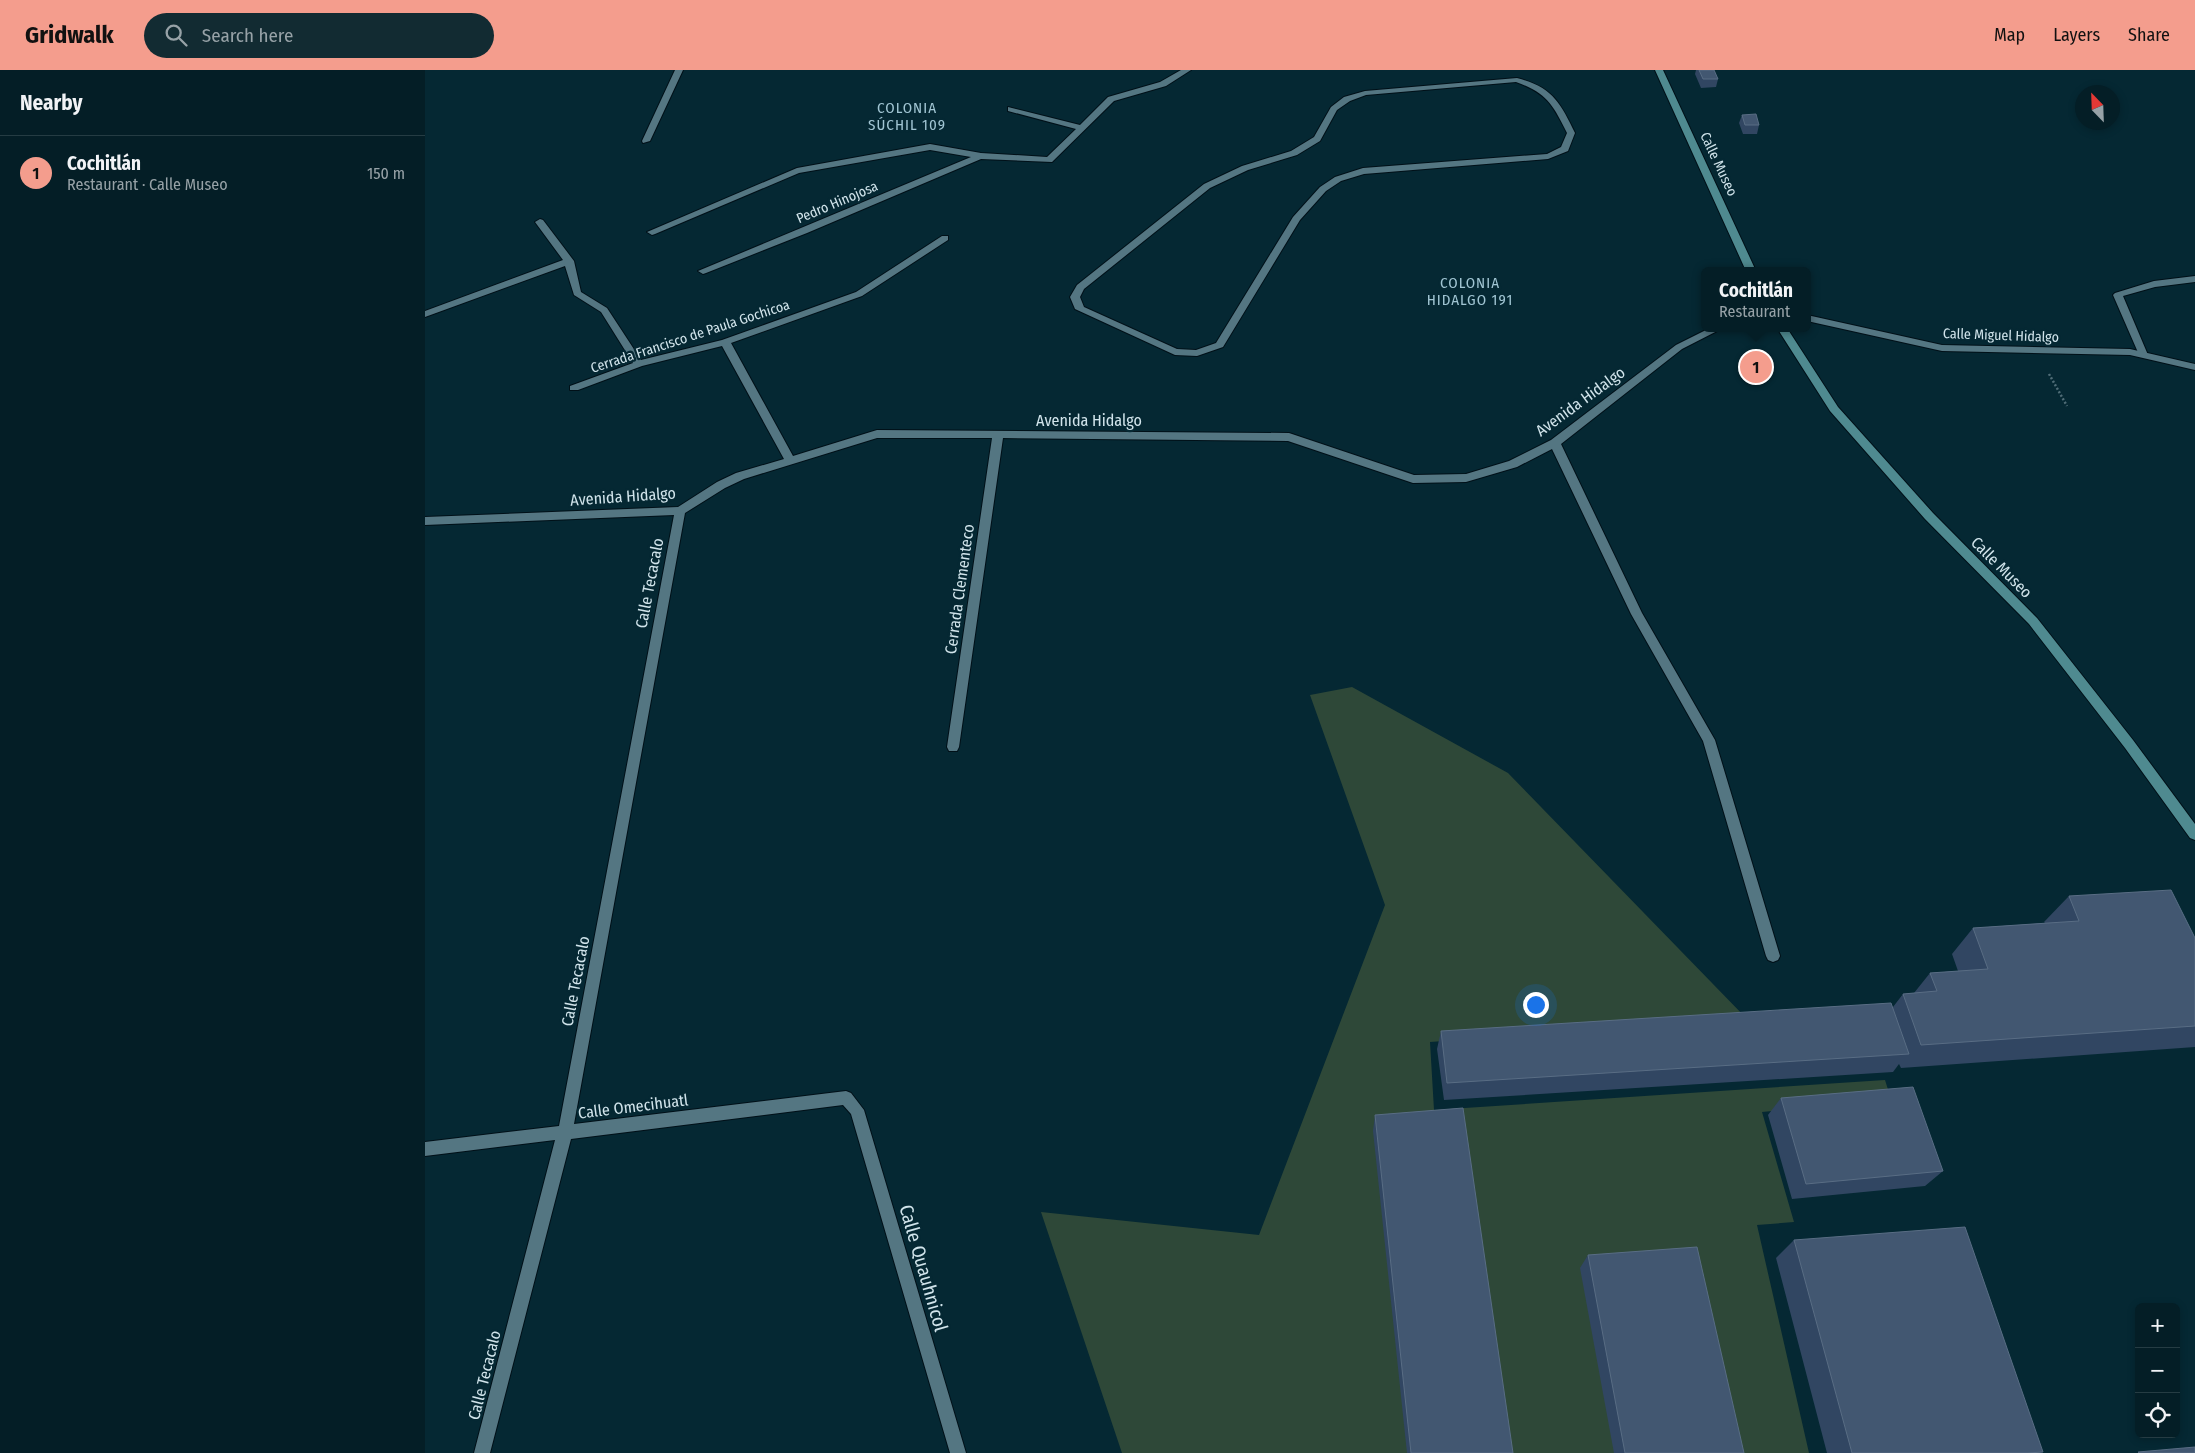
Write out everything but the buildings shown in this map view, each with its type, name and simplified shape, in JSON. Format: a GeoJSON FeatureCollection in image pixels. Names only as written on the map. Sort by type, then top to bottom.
{"type":"FeatureCollection","features":[{"type":"Feature","properties":{"kind":"street"},"geometry":{"type":"LineString","coordinates":[[646,141],[679,70]]}},
{"type":"Feature","properties":{"kind":"street"},"geometry":{"type":"LineString","coordinates":[[652,232],[797,170],[930,147],[981,156],[1049,160],[1111,99],[1163,84],[1187,70]]}},
{"type":"Feature","properties":{"kind":"street"},"geometry":{"type":"LineString","coordinates":[[1491,70],[1491,81]]}},
{"type":"Feature","properties":{"kind":"street","name":"Calle Museo"},"geometry":{"type":"LineString","coordinates":[[1659,70],[1749,267]]}},
{"type":"Feature","properties":{"kind":"street"},"geometry":{"type":"LineString","coordinates":[[1517,80],[1536,86],[1555,99],[1571,133],[1565,149],[1548,156],[1363,172],[1338,178],[1323,189],[1296,219],[1220,345],[1197,353],[1175,352],[1080,309],[1075,297],[1080,287],[1207,186],[1245,168],[1294,153],[1317,139],[1334,109],[1347,99],[1365,93],[1491,81],[1517,80]]}},
{"type":"Feature","properties":{"kind":"street"},"geometry":{"type":"LineString","coordinates":[[1011,109],[1082,128]]}},
{"type":"Feature","properties":{"kind":"street","name":"Pedro Hinojosa"},"geometry":{"type":"LineString","coordinates":[[703,272],[981,156]]}},
{"type":"Feature","properties":{"kind":"street"},"geometry":{"type":"LineString","coordinates":[[540,222],[569,261],[577,293],[604,310],[639,364]]}},
{"type":"Feature","properties":{"kind":"street","name":"Cerrada Francisco de Paula Gochicoa"},"geometry":{"type":"LineString","coordinates":[[574,388],[639,364],[725,342],[859,294],[945,238]]}},
{"type":"Feature","properties":{"kind":"street"},"geometry":{"type":"LineString","coordinates":[[425,314],[569,261]]}},
{"type":"Feature","properties":{"kind":"street"},"geometry":{"type":"LineString","coordinates":[[2143,355],[2118,295],[2155,284],[2195,278]]}},
{"type":"Feature","properties":{"kind":"street","name":"Calle Miguel Hidalgo"},"geometry":{"type":"LineString","coordinates":[[1811,319],[1942,348],[2131,352],[2195,367]]}},
{"type":"Feature","properties":{"kind":"street","name":"Avenida Hidalgo"},"geometry":{"type":"LineString","coordinates":[[425,521],[680,511],[721,485],[790,460],[877,434],[1289,437],[1413,479],[1466,478],[1513,464],[1555,443],[1679,347],[1710,332]]}},
{"type":"Feature","properties":{"kind":"street","name":"Calle Museo"},"geometry":{"type":"LineString","coordinates":[[1784,332],[1834,409],[1929,516],[2033,621],[2129,744],[2195,834]]}},
{"type":"Feature","properties":{"kind":"street"},"geometry":{"type":"LineString","coordinates":[[725,342],[790,460]]}},
{"type":"Feature","properties":{"kind":"street","name":"Cerrada Clementeco"},"geometry":{"type":"LineString","coordinates":[[953,747],[998,436]]}},
{"type":"Feature","properties":{"kind":"street"},"geometry":{"type":"LineString","coordinates":[[1555,443],[1637,614],[1709,740],[1773,956]]}},
{"type":"Feature","properties":{"kind":"street","name":"Calle Tecacalo"},"geometry":{"type":"LineString","coordinates":[[482,1453],[565,1132],[680,511]]}},
{"type":"Feature","properties":{"kind":"street","name":"Calle Omecihuatl"},"geometry":{"type":"LineString","coordinates":[[425,1149],[846,1098]]}},
{"type":"Feature","properties":{"kind":"street","name":"Calle Quauhnicol"},"geometry":{"type":"LineString","coordinates":[[846,1098],[857,1110],[957,1453]]}},
{"type":"Feature","properties":{"kind":"path"},"geometry":{"type":"LineString","coordinates":[[2048,371],[2067,406]]}},
{"type":"Feature","properties":{"kind":"green space"},"geometry":{"type":"Polygon","coordinates":[[[1352,687],[1508,773],[1747,1019],[1430,1042],[1434,1110],[1885,1080],[1891,1099],[1762,1112],[1794,1222],[1757,1225],[1809,1453],[1122,1453],[1041,1212],[1259,1235],[1385,905],[1310,695],[1352,687]]]}},
{"type":"Feature","properties":{"kind":"place","name":"Cochitlán"},"geometry":{"type":"Point","coordinates":[1756,367]}},
{"type":"Feature","properties":{"kind":"district","name":"COLONIA SÚCHIL 109"},"geometry":{"type":"Point","coordinates":[907,116]}},
{"type":"Feature","properties":{"kind":"district","name":"COLONIA HIDALGO 191"},"geometry":{"type":"Point","coordinates":[1470,292]}}]}
